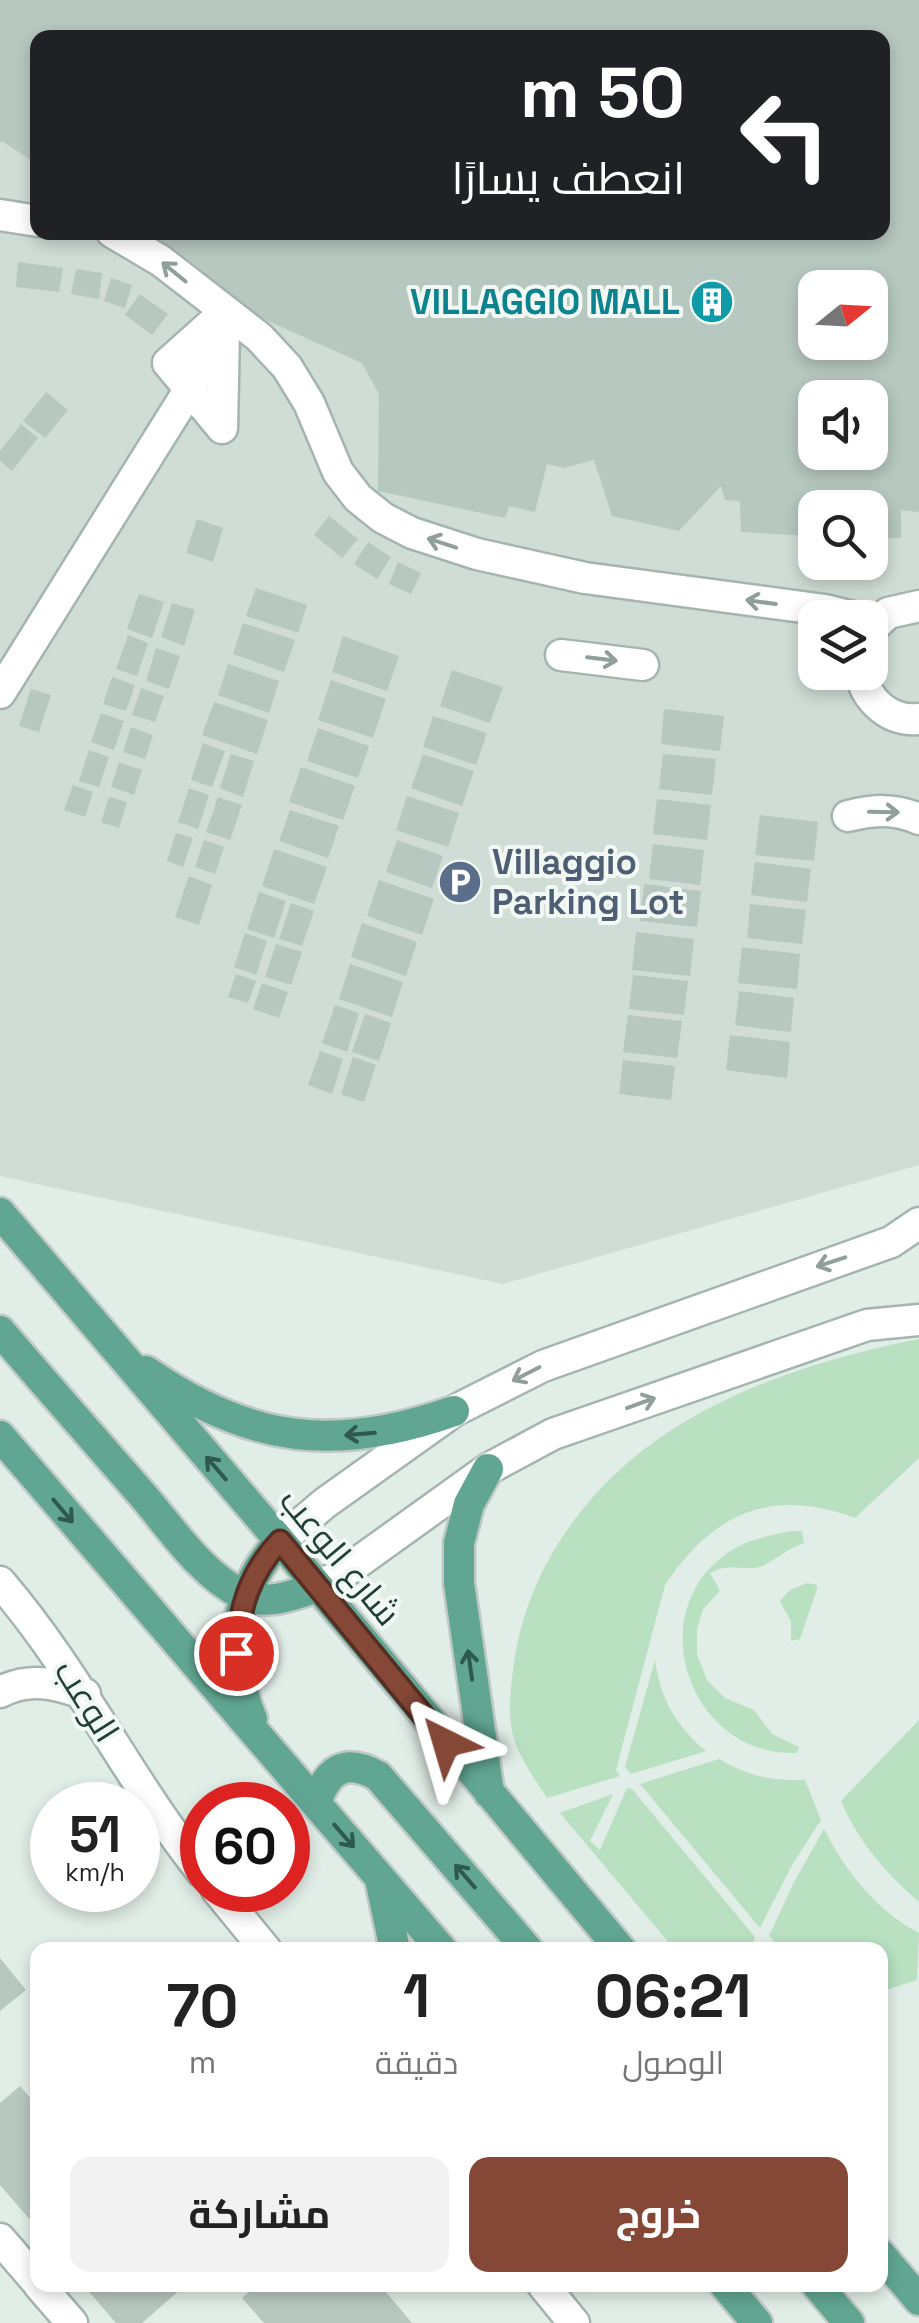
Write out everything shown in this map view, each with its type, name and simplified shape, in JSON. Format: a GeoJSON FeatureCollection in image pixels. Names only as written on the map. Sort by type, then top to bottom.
{"type":"FeatureCollection","features":[{"type":"Feature","properties":{"kind":"main road","name":"شارع الوعب"},"geometry":{"type":"LineString","coordinates":[[0,1213],[614,1942]]}},
{"type":"Feature","properties":{"kind":"main road"},"geometry":{"type":"LineString","coordinates":[[0,1330],[182,1542],[220,1579],[245,1596],[266,1599],[292,1596],[317,1587]]}},
{"type":"Feature","properties":{"kind":"main road"},"geometry":{"type":"LineString","coordinates":[[110,1346],[184,1397],[224,1416],[266,1429],[313,1436],[362,1436],[409,1427],[454,1411]]}},
{"type":"Feature","properties":{"kind":"main road"},"geometry":{"type":"LineString","coordinates":[[0,1436],[435,1942]]}},
{"type":"Feature","properties":{"kind":"main road"},"geometry":{"type":"LineString","coordinates":[[488,1469],[469,1504],[459,1543],[459,1583],[489,1796]]}},
{"type":"Feature","properties":{"kind":"main road"},"geometry":{"type":"LineString","coordinates":[[259,1736],[239,1681],[238,1624],[252,1576],[280,1541]]}},
{"type":"Feature","properties":{"kind":"main road"},"geometry":{"type":"LineString","coordinates":[[316,1804],[323,1783],[336,1771],[348,1766],[363,1767],[378,1776],[521,1942]]}},
{"type":"Feature","properties":{"kind":"main road"},"geometry":{"type":"LineString","coordinates":[[380,1876],[393,1942]]}},
{"type":"Feature","properties":{"kind":"main road"},"geometry":{"type":"LineString","coordinates":[[888,2263],[919,2300]]}},
{"type":"Feature","properties":{"kind":"main road"},"geometry":{"type":"LineString","coordinates":[[731,2292],[757,2323]]}},
{"type":"Feature","properties":{"kind":"main road"},"geometry":{"type":"LineString","coordinates":[[823,2292],[850,2323]]}},
{"type":"Feature","properties":{"kind":"street"},"geometry":{"type":"LineString","coordinates":[[0,215],[30,220]]}},
{"type":"Feature","properties":{"kind":"street"},"geometry":{"type":"LineString","coordinates":[[126,240],[161,261],[259,336],[287,367],[309,403],[338,472],[358,498],[383,518],[412,533],[477,554],[585,578],[798,606]]}},
{"type":"Feature","properties":{"kind":"street"},"geometry":{"type":"LineString","coordinates":[[224,312],[222,428],[168,363],[224,312]]}},
{"type":"Feature","properties":{"kind":"street"},"geometry":{"type":"LineString","coordinates":[[0,693],[191,388],[224,312]]}},
{"type":"Feature","properties":{"kind":"street"},"geometry":{"type":"LineString","coordinates":[[888,613],[919,606]]}},
{"type":"Feature","properties":{"kind":"street"},"geometry":{"type":"LineString","coordinates":[[561,655],[644,665]]}},
{"type":"Feature","properties":{"kind":"street"},"geometry":{"type":"LineString","coordinates":[[867,690],[880,708],[916,728]]}},
{"type":"Feature","properties":{"kind":"street"},"geometry":{"type":"LineString","coordinates":[[848,816],[876,810],[904,812],[919,819]]}},
{"type":"Feature","properties":{"kind":"street"},"geometry":{"type":"LineString","coordinates":[[280,1541],[324,1504],[454,1411],[543,1366],[891,1242],[919,1223]]}},
{"type":"Feature","properties":{"kind":"street"},"geometry":{"type":"LineString","coordinates":[[317,1587],[339,1576],[488,1469],[553,1434],[867,1326],[919,1320]]}},
{"type":"Feature","properties":{"kind":"street","name":"الوعب"},"geometry":{"type":"LineString","coordinates":[[0,1582],[57,1652],[144,1795],[180,1843]]}},
{"type":"Feature","properties":{"kind":"street"},"geometry":{"type":"LineString","coordinates":[[0,1692],[15,1684],[38,1681],[85,1694]]}},
{"type":"Feature","properties":{"kind":"street"},"geometry":{"type":"LineString","coordinates":[[235,1912],[259,1942]]}},
{"type":"Feature","properties":{"kind":"street"},"geometry":{"type":"LineString","coordinates":[[0,2239],[30,2275]]}},
{"type":"Feature","properties":{"kind":"street"},"geometry":{"type":"LineString","coordinates":[[45,2292],[72,2323]]}},
{"type":"Feature","properties":{"kind":"street"},"geometry":{"type":"LineString","coordinates":[[548,2292],[574,2323]]}},
{"type":"Feature","properties":{"kind":"shaded area","name":"Villaggio Parking Lot"},"geometry":{"type":"Polygon","coordinates":[[[0,0],[919,0],[919,1165],[503,1284],[0,1176],[0,0]]]}},
{"type":"Feature","properties":{"kind":"green space"},"geometry":{"type":"Polygon","coordinates":[[[919,1339],[919,1458],[855,1518],[796,1505],[770,1507],[746,1513],[703,1540],[665,1585],[616,1770],[620,1776],[547,1798],[514,1739],[510,1705],[513,1671],[530,1599],[564,1534],[587,1504],[640,1452],[728,1399],[790,1373],[919,1339]]]}},
{"type":"Feature","properties":{"kind":"green space"},"geometry":{"type":"Polygon","coordinates":[[[802,1531],[804,1543],[764,1565],[710,1573],[720,1591],[703,1609],[697,1629],[697,1654],[707,1680],[725,1698],[754,1710],[772,1734],[799,1747],[797,1753],[759,1748],[727,1731],[704,1706],[688,1675],[683,1641],[687,1607],[704,1576],[739,1546],[802,1531]]]}},
{"type":"Feature","properties":{"kind":"green space"},"geometry":{"type":"Polygon","coordinates":[[[807,1583],[817,1585],[817,1589],[800,1639],[791,1641],[791,1622],[780,1601],[790,1590],[807,1583]]]}},
{"type":"Feature","properties":{"kind":"green space"},"geometry":{"type":"Polygon","coordinates":[[[655,1660],[671,1710],[706,1751],[631,1774],[625,1767],[655,1660]]]}},
{"type":"Feature","properties":{"kind":"green space"},"geometry":{"type":"Polygon","coordinates":[[[919,1720],[919,1902],[874,1856],[841,1801],[919,1720]]]}},
{"type":"Feature","properties":{"kind":"green space"},"geometry":{"type":"Polygon","coordinates":[[[719,1759],[760,1776],[805,1780],[821,1820],[792,1865],[760,1928],[640,1784],[719,1759]]]}},
{"type":"Feature","properties":{"kind":"green space"},"geometry":{"type":"Polygon","coordinates":[[[627,1788],[632,1789],[755,1937],[753,1942],[668,1942],[560,1813],[613,1794],[590,1841],[600,1850],[627,1788]]]}},
{"type":"Feature","properties":{"kind":"green space"},"geometry":{"type":"Polygon","coordinates":[[[824,1829],[864,1888],[889,1913],[919,1933],[917,1980],[888,1989],[888,1942],[774,1942],[769,1936],[824,1829]]]}},
{"type":"Feature","properties":{"kind":"building"},"geometry":{"type":"Polygon","coordinates":[[[0,0],[919,0],[919,512],[901,510],[901,538],[888,538],[888,490],[798,490],[798,535],[741,532],[740,501],[725,500],[721,486],[679,531],[612,516],[594,460],[564,468],[547,464],[535,512],[509,506],[505,518],[378,491],[379,394],[362,363],[259,317],[147,240],[890,240],[890,30],[30,30],[30,160],[0,143],[0,0]]]}},
{"type":"Feature","properties":{"kind":"building"},"geometry":{"type":"Polygon","coordinates":[[[18,262],[63,268],[59,292],[16,287],[18,262]]]}},
{"type":"Feature","properties":{"kind":"building"},"geometry":{"type":"Polygon","coordinates":[[[76,269],[102,273],[99,299],[71,294],[76,269]]]}},
{"type":"Feature","properties":{"kind":"building"},"geometry":{"type":"Polygon","coordinates":[[[111,278],[132,285],[125,308],[104,301],[111,278]]]}},
{"type":"Feature","properties":{"kind":"building"},"geometry":{"type":"Polygon","coordinates":[[[140,294],[168,314],[152,335],[125,315],[140,294]]]}},
{"type":"Feature","properties":{"kind":"building"},"geometry":{"type":"Polygon","coordinates":[[[46,392],[68,410],[45,438],[23,421],[46,392]]]}},
{"type":"Feature","properties":{"kind":"building"},"geometry":{"type":"Polygon","coordinates":[[[21,424],[38,438],[12,471],[0,461],[0,451],[21,424]]]}},
{"type":"Feature","properties":{"kind":"building"},"geometry":{"type":"Polygon","coordinates":[[[329,516],[358,539],[342,558],[314,535],[329,516]]]}},
{"type":"Feature","properties":{"kind":"building"},"geometry":{"type":"Polygon","coordinates":[[[197,519],[223,528],[213,562],[186,553],[197,519]]]}},
{"type":"Feature","properties":{"kind":"building"},"geometry":{"type":"Polygon","coordinates":[[[368,542],[391,557],[377,579],[354,564],[368,542]]]}},
{"type":"Feature","properties":{"kind":"building"},"geometry":{"type":"Polygon","coordinates":[[[398,562],[421,573],[411,594],[389,584],[398,562]]]}},
{"type":"Feature","properties":{"kind":"building"},"geometry":{"type":"Polygon","coordinates":[[[256,588],[307,605],[298,633],[246,616],[256,588]]]}},
{"type":"Feature","properties":{"kind":"building"},"geometry":{"type":"Polygon","coordinates":[[[139,594],[164,602],[152,638],[127,629],[139,594]]]}},
{"type":"Feature","properties":{"kind":"building"},"geometry":{"type":"Polygon","coordinates":[[[172,603],[195,610],[184,646],[161,637],[172,603]]]}},
{"type":"Feature","properties":{"kind":"building"},"geometry":{"type":"Polygon","coordinates":[[[243,623],[295,640],[284,672],[233,654],[243,623]]]}},
{"type":"Feature","properties":{"kind":"building"},"geometry":{"type":"Polygon","coordinates":[[[128,635],[148,643],[137,676],[116,669],[128,635]]]}},
{"type":"Feature","properties":{"kind":"building"},"geometry":{"type":"Polygon","coordinates":[[[343,636],[399,656],[387,691],[332,672],[343,636]]]}},
{"type":"Feature","properties":{"kind":"building"},"geometry":{"type":"Polygon","coordinates":[[[156,648],[180,656],[169,689],[146,681],[156,648]]]}},
{"type":"Feature","properties":{"kind":"building"},"geometry":{"type":"Polygon","coordinates":[[[228,664],[279,681],[269,713],[218,695],[228,664]]]}},
{"type":"Feature","properties":{"kind":"building"},"geometry":{"type":"Polygon","coordinates":[[[452,670],[503,687],[490,723],[440,706],[452,670]]]}},
{"type":"Feature","properties":{"kind":"building"},"geometry":{"type":"Polygon","coordinates":[[[112,677],[135,685],[126,711],[103,704],[112,677]]]}},
{"type":"Feature","properties":{"kind":"building"},"geometry":{"type":"Polygon","coordinates":[[[331,680],[386,699],[373,738],[318,720],[331,680]]]}},
{"type":"Feature","properties":{"kind":"building"},"geometry":{"type":"Polygon","coordinates":[[[141,688],[164,696],[155,722],[132,715],[141,688]]]}},
{"type":"Feature","properties":{"kind":"building"},"geometry":{"type":"Polygon","coordinates":[[[31,689],[51,695],[39,732],[19,726],[31,689]]]}},
{"type":"Feature","properties":{"kind":"building"},"geometry":{"type":"Polygon","coordinates":[[[214,702],[268,720],[257,754],[202,735],[214,702]]]}},
{"type":"Feature","properties":{"kind":"building"},"geometry":{"type":"Polygon","coordinates":[[[664,709],[724,716],[720,751],[661,744],[664,709]]]}},
{"type":"Feature","properties":{"kind":"building"},"geometry":{"type":"Polygon","coordinates":[[[101,713],[124,721],[114,750],[91,742],[101,713]]]}},
{"type":"Feature","properties":{"kind":"building"},"geometry":{"type":"Polygon","coordinates":[[[433,716],[487,733],[476,765],[423,747],[433,716]]]}},
{"type":"Feature","properties":{"kind":"building"},"geometry":{"type":"Polygon","coordinates":[[[131,727],[153,735],[145,759],[123,752],[131,727]]]}},
{"type":"Feature","properties":{"kind":"building"},"geometry":{"type":"Polygon","coordinates":[[[318,728],[369,746],[358,778],[307,761],[318,728]]]}},
{"type":"Feature","properties":{"kind":"building"},"geometry":{"type":"Polygon","coordinates":[[[203,743],[225,751],[212,787],[191,780],[203,743]]]}},
{"type":"Feature","properties":{"kind":"building"},"geometry":{"type":"Polygon","coordinates":[[[89,750],[109,757],[99,787],[79,781],[89,750]]]}},
{"type":"Feature","properties":{"kind":"building"},"geometry":{"type":"Polygon","coordinates":[[[231,754],[254,761],[243,797],[220,788],[231,754]]]}},
{"type":"Feature","properties":{"kind":"building"},"geometry":{"type":"Polygon","coordinates":[[[423,754],[474,771],[462,806],[411,788],[423,754]]]}},
{"type":"Feature","properties":{"kind":"building"},"geometry":{"type":"Polygon","coordinates":[[[663,754],[716,759],[712,795],[659,789],[663,754]]]}},
{"type":"Feature","properties":{"kind":"building"},"geometry":{"type":"Polygon","coordinates":[[[119,762],[142,770],[134,795],[111,787],[119,762]]]}},
{"type":"Feature","properties":{"kind":"building"},"geometry":{"type":"Polygon","coordinates":[[[301,767],[355,786],[343,820],[289,802],[301,767]]]}},
{"type":"Feature","properties":{"kind":"building"},"geometry":{"type":"Polygon","coordinates":[[[73,785],[93,792],[85,817],[64,810],[73,785]]]}},
{"type":"Feature","properties":{"kind":"building"},"geometry":{"type":"Polygon","coordinates":[[[189,788],[209,795],[198,829],[178,822],[189,788]]]}},
{"type":"Feature","properties":{"kind":"building"},"geometry":{"type":"Polygon","coordinates":[[[407,796],[459,813],[448,847],[396,830],[407,796]]]}},
{"type":"Feature","properties":{"kind":"building"},"geometry":{"type":"Polygon","coordinates":[[[109,797],[127,802],[119,828],[101,822],[109,797]]]}},
{"type":"Feature","properties":{"kind":"building"},"geometry":{"type":"Polygon","coordinates":[[[218,797],[242,805],[230,840],[206,832],[218,797]]]}},
{"type":"Feature","properties":{"kind":"building"},"geometry":{"type":"Polygon","coordinates":[[[657,799],[711,805],[707,840],[653,834],[657,799]]]}},
{"type":"Feature","properties":{"kind":"building"},"geometry":{"type":"Polygon","coordinates":[[[290,810],[339,826],[328,858],[279,841],[290,810]]]}},
{"type":"Feature","properties":{"kind":"building"},"geometry":{"type":"Polygon","coordinates":[[[760,815],[818,822],[814,861],[755,855],[760,815]]]}},
{"type":"Feature","properties":{"kind":"building"},"geometry":{"type":"Polygon","coordinates":[[[176,833],[193,838],[183,867],[167,861],[176,833]]]}},
{"type":"Feature","properties":{"kind":"building"},"geometry":{"type":"Polygon","coordinates":[[[204,840],[224,847],[215,874],[195,867],[204,840]]]}},
{"type":"Feature","properties":{"kind":"building"},"geometry":{"type":"Polygon","coordinates":[[[397,840],[443,856],[432,888],[386,872],[397,840]]]}},
{"type":"Feature","properties":{"kind":"building"},"geometry":{"type":"Polygon","coordinates":[[[653,844],[704,850],[700,885],[649,879],[653,844]]]}},
{"type":"Feature","properties":{"kind":"building"},"geometry":{"type":"Polygon","coordinates":[[[274,849],[327,867],[314,904],[262,886],[274,849]]]}},
{"type":"Feature","properties":{"kind":"building"},"geometry":{"type":"Polygon","coordinates":[[[755,862],[811,869],[807,902],[751,895],[755,862]]]}},
{"type":"Feature","properties":{"kind":"building"},"geometry":{"type":"Polygon","coordinates":[[[189,876],[212,885],[199,925],[175,917],[189,876]]]}},
{"type":"Feature","properties":{"kind":"building"},"geometry":{"type":"Polygon","coordinates":[[[379,880],[434,899],[422,935],[367,916],[379,880]]]}},
{"type":"Feature","properties":{"kind":"building"},"geometry":{"type":"Polygon","coordinates":[[[644,884],[701,891],[697,927],[640,921],[644,884]]]}},
{"type":"Feature","properties":{"kind":"building"},"geometry":{"type":"Polygon","coordinates":[[[259,892],[286,901],[274,938],[247,929],[259,892]]]}},
{"type":"Feature","properties":{"kind":"building"},"geometry":{"type":"Polygon","coordinates":[[[291,903],[314,911],[302,946],[279,939],[291,903]]]}},
{"type":"Feature","properties":{"kind":"building"},"geometry":{"type":"Polygon","coordinates":[[[750,904],[806,910],[802,944],[747,938],[750,904]]]}},
{"type":"Feature","properties":{"kind":"building"},"geometry":{"type":"Polygon","coordinates":[[[362,923],[417,942],[406,976],[351,957],[362,923]]]}},
{"type":"Feature","properties":{"kind":"building"},"geometry":{"type":"Polygon","coordinates":[[[636,932],[694,939],[690,976],[632,970],[636,932]]]}},
{"type":"Feature","properties":{"kind":"building"},"geometry":{"type":"Polygon","coordinates":[[[245,933],[267,941],[256,975],[234,967],[245,933]]]}},
{"type":"Feature","properties":{"kind":"building"},"geometry":{"type":"Polygon","coordinates":[[[276,944],[302,952],[291,985],[265,977],[276,944]]]}},
{"type":"Feature","properties":{"kind":"building"},"geometry":{"type":"Polygon","coordinates":[[[742,947],[800,954],[797,989],[738,983],[742,947]]]}},
{"type":"Feature","properties":{"kind":"building"},"geometry":{"type":"Polygon","coordinates":[[[350,964],[403,982],[392,1017],[339,999],[350,964]]]}},
{"type":"Feature","properties":{"kind":"building"},"geometry":{"type":"Polygon","coordinates":[[[236,974],[256,981],[248,1003],[228,997],[236,974]]]}},
{"type":"Feature","properties":{"kind":"building"},"geometry":{"type":"Polygon","coordinates":[[[633,975],[688,981],[684,1015],[629,1009],[633,975]]]}},
{"type":"Feature","properties":{"kind":"building"},"geometry":{"type":"Polygon","coordinates":[[[262,983],[288,992],[279,1018],[253,1009],[262,983]]]}},
{"type":"Feature","properties":{"kind":"building"},"geometry":{"type":"Polygon","coordinates":[[[739,991],[794,998],[791,1032],[735,1025],[739,991]]]}},
{"type":"Feature","properties":{"kind":"building"},"geometry":{"type":"Polygon","coordinates":[[[335,1005],[359,1013],[347,1052],[322,1043],[335,1005]]]}},
{"type":"Feature","properties":{"kind":"building"},"geometry":{"type":"Polygon","coordinates":[[[365,1014],[391,1023],[379,1061],[352,1052],[365,1014]]]}},
{"type":"Feature","properties":{"kind":"building"},"geometry":{"type":"Polygon","coordinates":[[[628,1015],[682,1021],[677,1058],[623,1052],[628,1015]]]}},
{"type":"Feature","properties":{"kind":"building"},"geometry":{"type":"Polygon","coordinates":[[[730,1035],[790,1042],[787,1078],[726,1070],[730,1035]]]}},
{"type":"Feature","properties":{"kind":"building"},"geometry":{"type":"Polygon","coordinates":[[[320,1051],[343,1059],[332,1094],[308,1085],[320,1051]]]}},
{"type":"Feature","properties":{"kind":"building"},"geometry":{"type":"Polygon","coordinates":[[[353,1057],[376,1065],[364,1102],[341,1094],[353,1057]]]}},
{"type":"Feature","properties":{"kind":"building"},"geometry":{"type":"Polygon","coordinates":[[[623,1060],[675,1066],[671,1100],[619,1094],[623,1060]]]}},
{"type":"Feature","properties":{"kind":"building"},"geometry":{"type":"Polygon","coordinates":[[[0,1958],[26,1990],[0,2011],[0,1958]]]}},
{"type":"Feature","properties":{"kind":"building"},"geometry":{"type":"Polygon","coordinates":[[[20,2086],[30,2098],[30,2220],[0,2185],[0,2103],[20,2086]]]}},
{"type":"Feature","properties":{"kind":"building"},"geometry":{"type":"Polygon","coordinates":[[[89,2292],[178,2292],[142,2323],[116,2323],[89,2292]]]}},
{"type":"Feature","properties":{"kind":"building"},"geometry":{"type":"Polygon","coordinates":[[[249,2292],[386,2292],[412,2323],[264,2323],[242,2298],[249,2292]]]}},
{"type":"Feature","properties":{"kind":"place","name":"VILLAGGIO MALL"},"geometry":{"type":"Point","coordinates":[712,302]}},
{"type":"Feature","properties":{"kind":"place","name":"Villaggio Parking Lot"},"geometry":{"type":"Point","coordinates":[460,882]}},
{"type":"Feature","properties":{"kind":"route"},"geometry":{"type":"LineString","coordinates":[[236,1653],[238,1624],[252,1576],[280,1541],[446,1743]]}}]}
